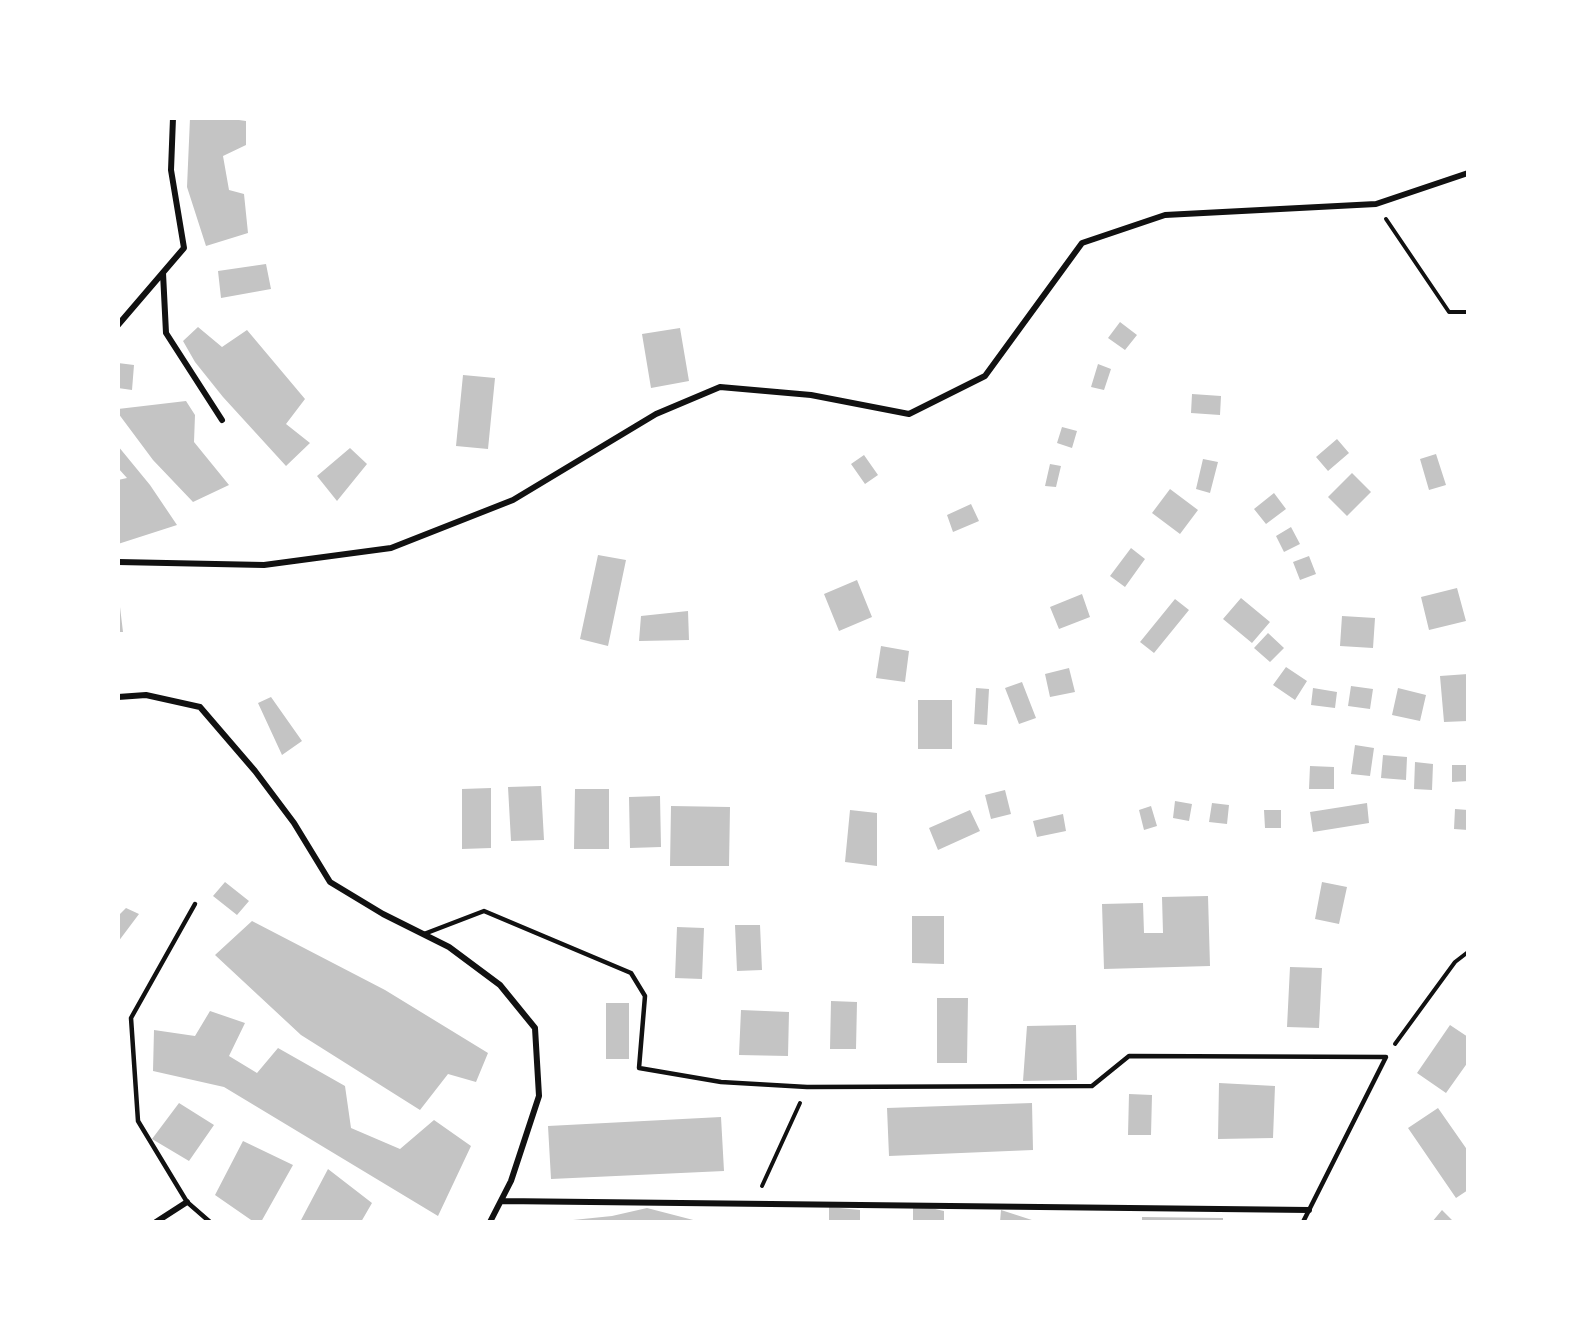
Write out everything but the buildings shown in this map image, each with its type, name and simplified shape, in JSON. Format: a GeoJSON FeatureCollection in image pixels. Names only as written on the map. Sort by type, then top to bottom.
{"type":"FeatureCollection","features":[{"type":"Feature","properties":{"kind":"street"},"geometry":{"type":"LineString","coordinates":[[118,325],[184,248],[171,170],[173,118]]}},
{"type":"Feature","properties":{"kind":"street"},"geometry":{"type":"LineString","coordinates":[[118,562],[264,565],[391,548],[513,500],[656,414],[720,387],[811,395],[909,414],[986,376],[1082,243],[1165,215],[1376,204],[1467,173]]}},
{"type":"Feature","properties":{"kind":"street"},"geometry":{"type":"LineString","coordinates":[[163,273],[166,333],[222,420]]}},
{"type":"Feature","properties":{"kind":"street"},"geometry":{"type":"LineString","coordinates":[[118,697],[146,695],[200,707],[255,771],[294,823],[330,882],[383,914],[449,946],[500,985],[535,1028],[539,1096],[511,1181],[490,1221]]}},
{"type":"Feature","properties":{"kind":"street"},"geometry":{"type":"LineString","coordinates":[[501,1201],[1309,1210]]}},
{"type":"Feature","properties":{"kind":"street"},"geometry":{"type":"LineString","coordinates":[[156,1221],[187,1202]]}},
{"type":"Feature","properties":{"kind":"lane"},"geometry":{"type":"LineString","coordinates":[[195,904],[130,1018],[138,1121],[187,1202],[210,1221]]}},
{"type":"Feature","properties":{"kind":"lane"},"geometry":{"type":"LineString","coordinates":[[424,934],[484,911],[631,973],[645,996],[639,1068],[722,1082],[807,1087],[1092,1086],[1129,1056],[1386,1056],[1303,1221]]}},
{"type":"Feature","properties":{"kind":"path"},"geometry":{"type":"LineString","coordinates":[[1376,204],[1449,312],[1467,312]]}},
{"type":"Feature","properties":{"kind":"path"},"geometry":{"type":"LineString","coordinates":[[1386,1056],[1455,962],[1467,952]]}},
{"type":"Feature","properties":{"kind":"path"},"geometry":{"type":"LineString","coordinates":[[755,1203],[807,1087]]}}]}
